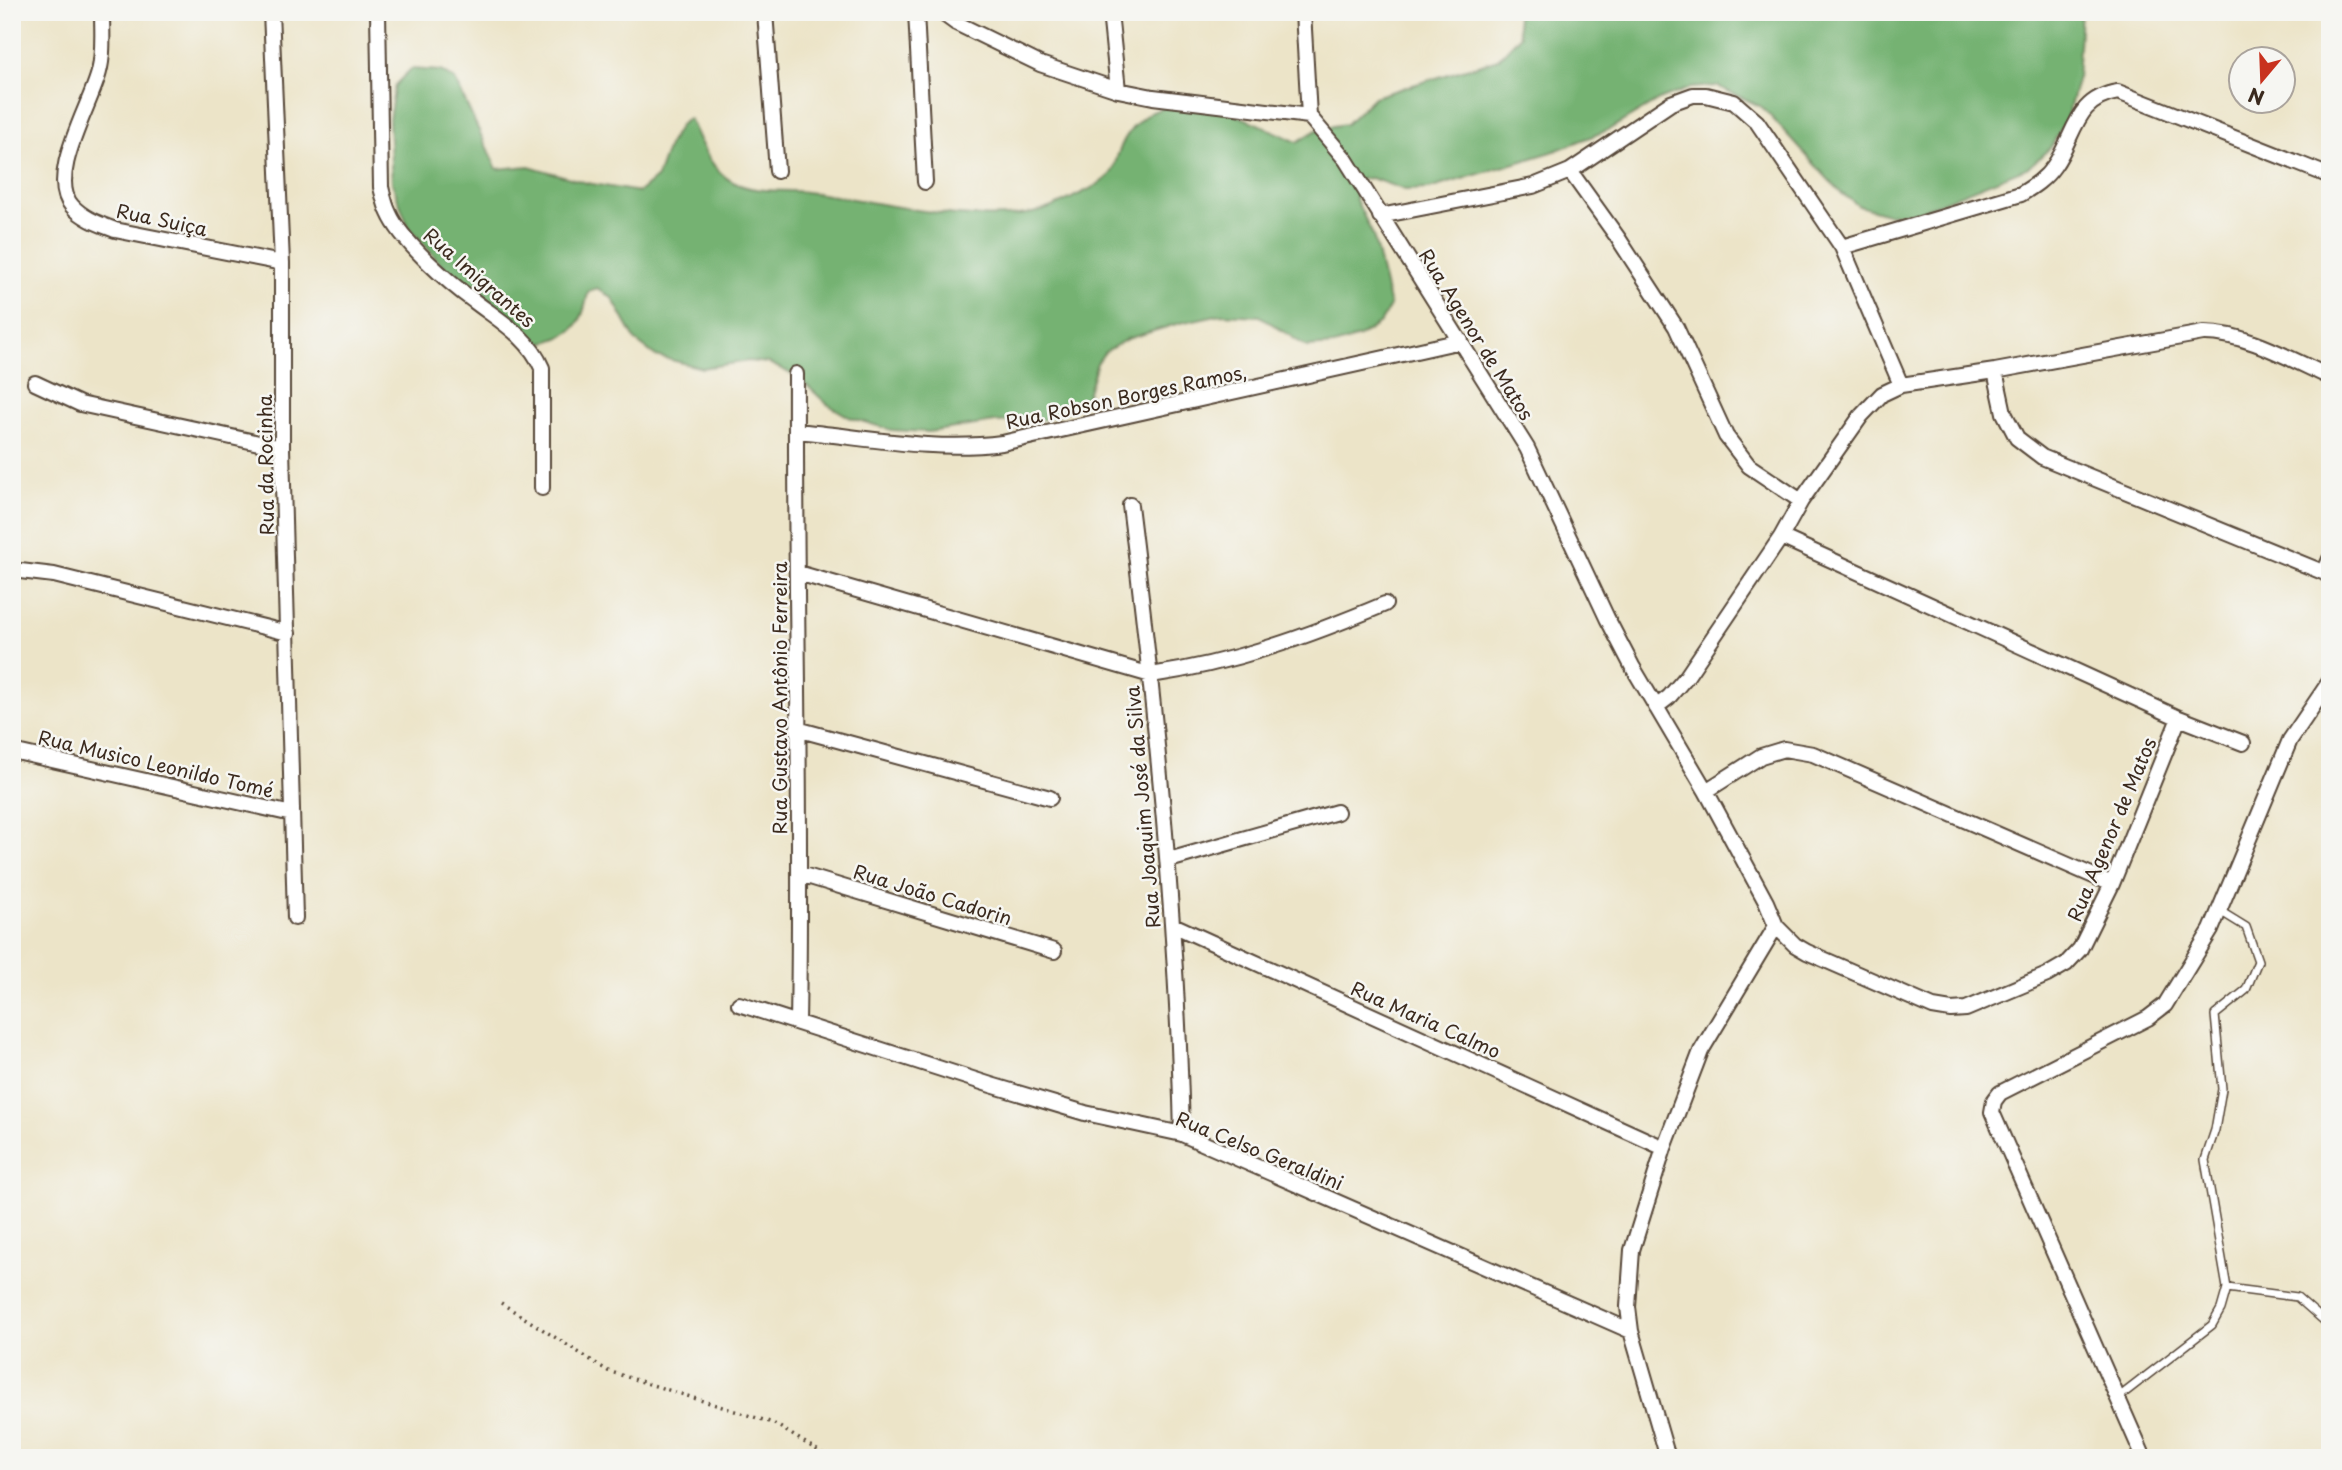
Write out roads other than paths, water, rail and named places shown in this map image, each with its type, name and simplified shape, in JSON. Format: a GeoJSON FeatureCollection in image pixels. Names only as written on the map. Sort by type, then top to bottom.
{"type":"FeatureCollection","features":[{"type":"Feature","properties":{"kind":"street","name":"Rua Suiça"},"geometry":{"type":"LineString","coordinates":[[102,12],[100,71],[68,155],[63,184],[71,205],[89,220],[115,230],[282,263]]}},
{"type":"Feature","properties":{"kind":"street","name":"Rua da Rocinha"},"geometry":{"type":"LineString","coordinates":[[271,12],[282,263],[282,448],[295,918]]}},
{"type":"Feature","properties":{"kind":"street","name":"Rua Imigrantes"},"geometry":{"type":"LineString","coordinates":[[377,12],[381,187],[389,213],[403,236],[463,293],[523,338],[536,353],[542,368],[542,488]]}},
{"type":"Feature","properties":{"kind":"street"},"geometry":{"type":"LineString","coordinates":[[765,12],[777,172]]}},
{"type":"Feature","properties":{"kind":"street"},"geometry":{"type":"LineString","coordinates":[[916,12],[925,182]]}},
{"type":"Feature","properties":{"kind":"street"},"geometry":{"type":"LineString","coordinates":[[941,12],[956,23],[1041,64],[1118,90],[1153,97],[1310,116],[1303,12]]}},
{"type":"Feature","properties":{"kind":"street"},"geometry":{"type":"LineString","coordinates":[[1111,12],[1118,90]]}},
{"type":"Feature","properties":{"kind":"street"},"geometry":{"type":"LineString","coordinates":[[1842,247],[2021,194],[2041,182],[2055,166],[2078,119],[2092,100],[2118,92],[2330,176]]}},
{"type":"Feature","properties":{"kind":"street"},"geometry":{"type":"LineString","coordinates":[[1380,216],[1533,186],[1570,170],[1671,103],[1692,95],[1706,94],[1734,102],[1757,122],[1842,247],[1901,385]]}},
{"type":"Feature","properties":{"kind":"street","name":"Rua Agenor de Matos"},"geometry":{"type":"LineString","coordinates":[[1310,116],[1346,160],[1527,448],[1607,618],[1706,791],[1766,902],[1776,926],[1795,945],[1933,1007],[1951,1010],[1966,1009],[2047,975],[2066,964],[2080,949],[2112,884],[2179,718]]}},
{"type":"Feature","properties":{"kind":"street"},"geometry":{"type":"LineString","coordinates":[[1570,170],[1676,327],[1727,436],[1749,466],[1801,501]]}},
{"type":"Feature","properties":{"kind":"street"},"geometry":{"type":"LineString","coordinates":[[1656,706],[1669,697],[1686,676],[1781,537],[1801,501],[1861,416],[1882,394],[1901,385],[1995,372],[2203,333],[2221,333],[2238,338],[2330,377]]}},
{"type":"Feature","properties":{"kind":"street","name":"Rua Robson Borges Ramos,"},"geometry":{"type":"LineString","coordinates":[[796,431],[940,447],[992,444],[1461,341]]}},
{"type":"Feature","properties":{"kind":"street"},"geometry":{"type":"LineString","coordinates":[[1995,372],[2004,413],[2017,438],[2042,457],[2328,569]]}},
{"type":"Feature","properties":{"kind":"street","name":"Rua Gustavo Antônio Ferreira"},"geometry":{"type":"LineString","coordinates":[[796,373],[800,874],[797,1023]]}},
{"type":"Feature","properties":{"kind":"street"},"geometry":{"type":"LineString","coordinates":[[35,383],[80,404],[282,448]]}},
{"type":"Feature","properties":{"kind":"street"},"geometry":{"type":"LineString","coordinates":[[1130,505],[1151,675],[1252,654],[1314,634],[1385,604]]}},
{"type":"Feature","properties":{"kind":"street"},"geometry":{"type":"LineString","coordinates":[[1781,537],[2179,718],[2243,743]]}},
{"type":"Feature","properties":{"kind":"street"},"geometry":{"type":"LineString","coordinates":[[12,570],[54,575],[288,633]]}},
{"type":"Feature","properties":{"kind":"street","name":"Rua Joaquim José da Silva"},"geometry":{"type":"LineString","coordinates":[[797,573],[1151,675],[1169,860],[1182,1135]]}},
{"type":"Feature","properties":{"kind":"street"},"geometry":{"type":"LineString","coordinates":[[2144,1458],[1993,1112],[1994,1101],[2000,1093],[2148,1018],[2165,1005],[2220,911],[2290,740],[2330,681]]}},
{"type":"Feature","properties":{"kind":"street"},"geometry":{"type":"LineString","coordinates":[[797,729],[1050,798]]}},
{"type":"Feature","properties":{"kind":"street"},"geometry":{"type":"LineString","coordinates":[[1706,791],[1761,756],[1784,749],[1813,754],[2112,884]]}},
{"type":"Feature","properties":{"kind":"street","name":"Rua Musico Leonildo Tomé"},"geometry":{"type":"LineString","coordinates":[[12,751],[292,814]]}},
{"type":"Feature","properties":{"kind":"street"},"geometry":{"type":"LineString","coordinates":[[1169,860],[1337,812]]}},
{"type":"Feature","properties":{"kind":"street","name":"Rua João Cadorin"},"geometry":{"type":"LineString","coordinates":[[800,874],[1054,951]]}},
{"type":"Feature","properties":{"kind":"street","name":"Rua Maria Calmo"},"geometry":{"type":"LineString","coordinates":[[1173,925],[1664,1149]]}},
{"type":"Feature","properties":{"kind":"street"},"geometry":{"type":"LineString","coordinates":[[1668,1458],[1631,1331],[1628,1307],[1632,1250],[1664,1149],[1701,1051],[1776,926]]}},
{"type":"Feature","properties":{"kind":"street","name":"Rua Celso Geraldini"},"geometry":{"type":"LineString","coordinates":[[739,1004],[1014,1092],[1086,1113],[1182,1135],[1631,1331]]}},
{"type":"Feature","properties":{"kind":"lane"},"geometry":{"type":"LineString","coordinates":[[2119,1397],[2212,1325],[2221,1309],[2227,1289],[2205,1160],[2215,1130],[2222,1089],[2215,1015],[2246,990],[2258,961],[2246,928],[2220,911]]}},
{"type":"Feature","properties":{"kind":"lane"},"geometry":{"type":"LineString","coordinates":[[2227,1289],[2297,1297],[2330,1326]]}}]}
